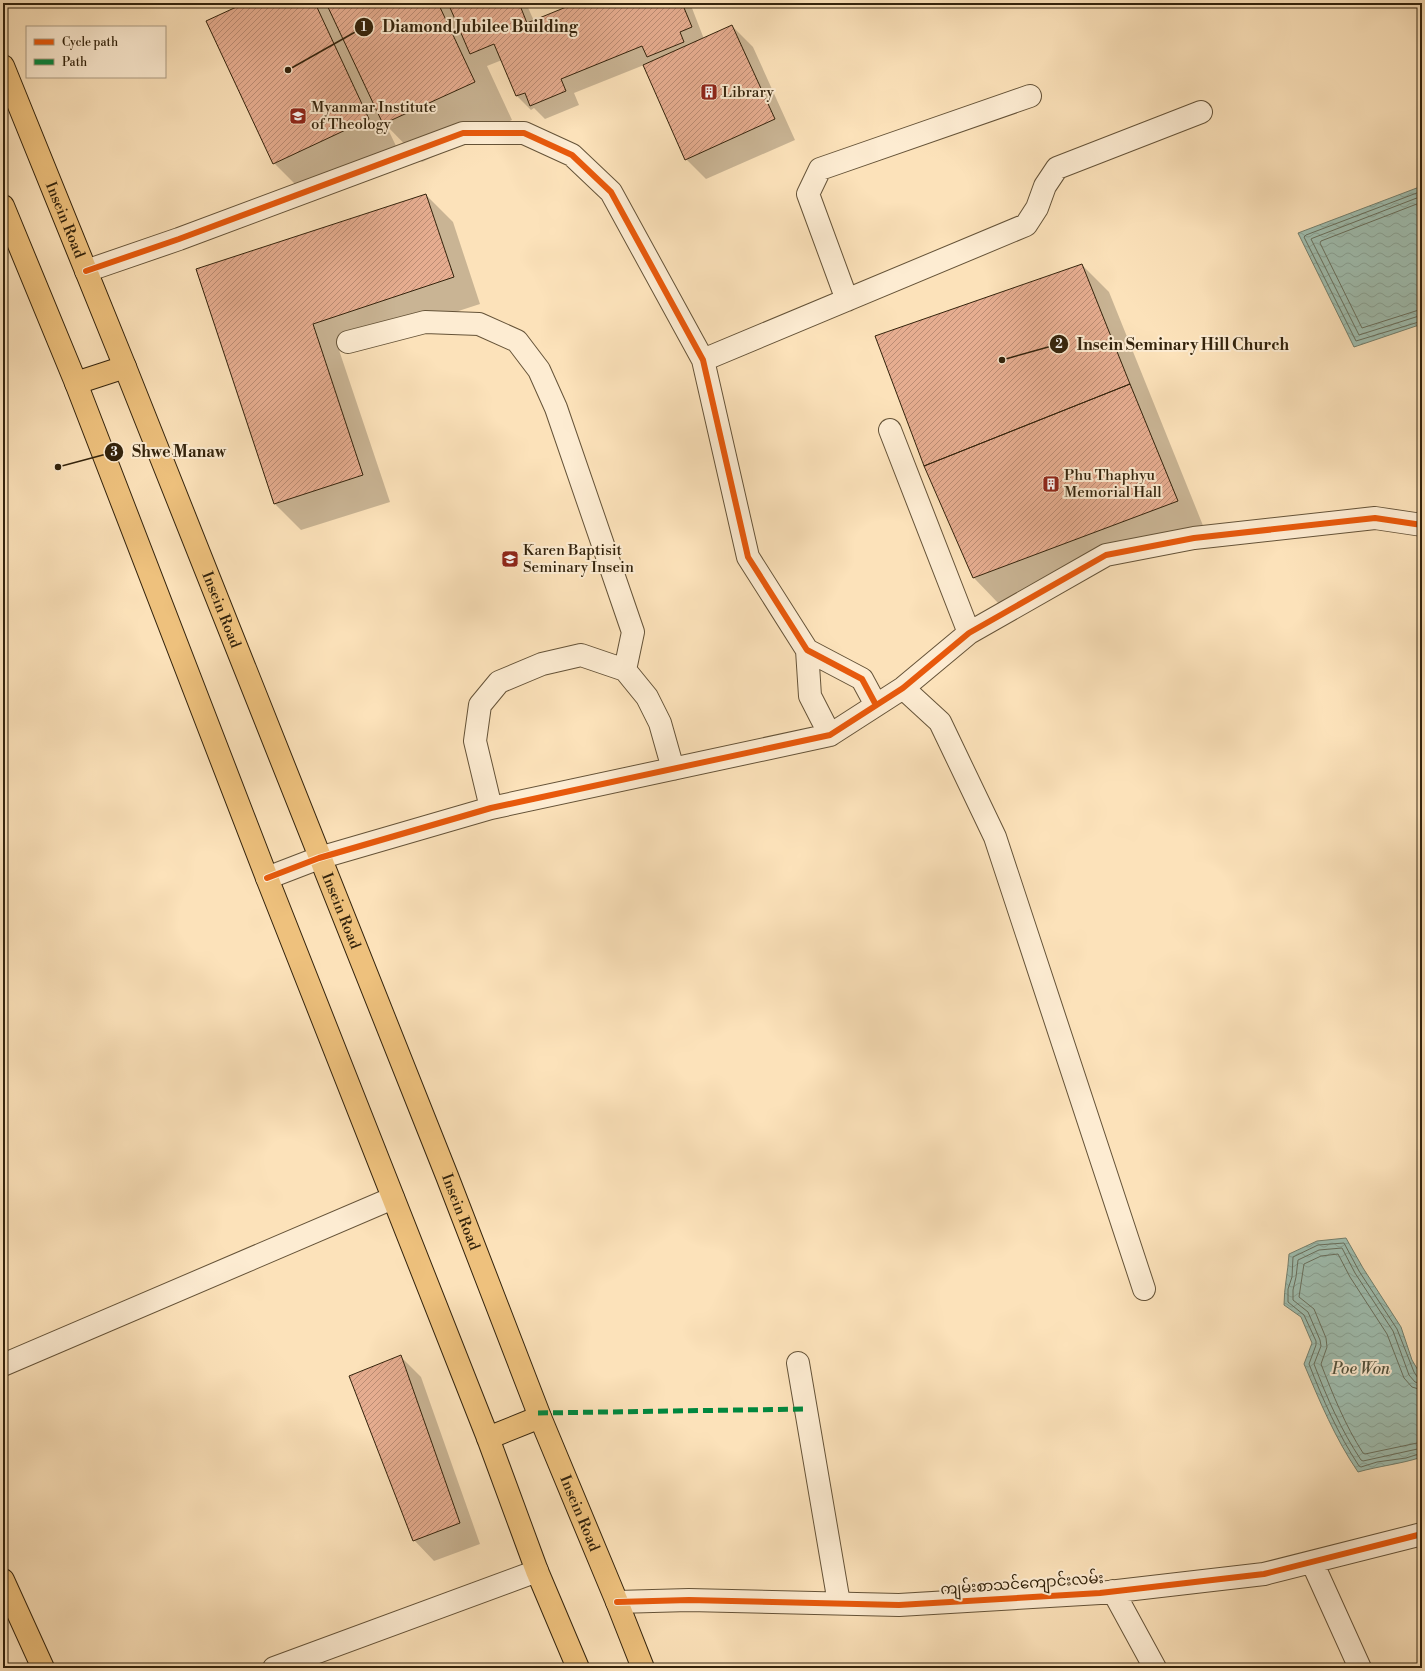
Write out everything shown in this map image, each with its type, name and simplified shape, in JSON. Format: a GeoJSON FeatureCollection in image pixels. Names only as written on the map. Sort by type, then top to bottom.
{"type":"FeatureCollection","features":[{"type":"Feature","properties":{"kind":"main road","name":"Insein Road"},"geometry":{"type":"LineString","coordinates":[[4,71],[125,367],[319,858],[447,1176],[540,1418],[617,1602],[642,1668]]}},
{"type":"Feature","properties":{"kind":"main road"},"geometry":{"type":"LineString","coordinates":[[3,206],[76,384],[266,878],[488,1438],[537,1571],[578,1668]]}},
{"type":"Feature","properties":{"kind":"main road"},"geometry":{"type":"LineString","coordinates":[[76,384],[125,367]]}},
{"type":"Feature","properties":{"kind":"main road"},"geometry":{"type":"LineString","coordinates":[[488,1438],[540,1418]]}},
{"type":"Feature","properties":{"kind":"main road"},"geometry":{"type":"LineString","coordinates":[[3,1580],[43,1668]]}},
{"type":"Feature","properties":{"kind":"street"},"geometry":{"type":"LineString","coordinates":[[847,300],[808,194],[820,169],[1030,96]]}},
{"type":"Feature","properties":{"kind":"street"},"geometry":{"type":"LineString","coordinates":[[703,360],[1026,225],[1037,208],[1045,186],[1057,168],[1201,112]]}},
{"type":"Feature","properties":{"kind":"street"},"geometry":{"type":"LineString","coordinates":[[86,271],[179,239],[463,134],[524,134],[572,155],[611,192],[703,360],[748,557],[807,650],[810,696],[830,735]]}},
{"type":"Feature","properties":{"kind":"street"},"geometry":{"type":"LineString","coordinates":[[348,342],[425,322],[479,324],[517,341],[539,370],[556,408],[633,632],[625,670]]}},
{"type":"Feature","properties":{"kind":"street"},"geometry":{"type":"LineString","coordinates":[[890,430],[969,633]]}},
{"type":"Feature","properties":{"kind":"street"},"geometry":{"type":"LineString","coordinates":[[266,878],[319,858],[491,808],[830,735],[903,688],[969,633],[1106,555],[1194,538],[1375,518],[1422,525]]}},
{"type":"Feature","properties":{"kind":"street"},"geometry":{"type":"LineString","coordinates":[[807,650],[862,679],[876,705]]}},
{"type":"Feature","properties":{"kind":"street"},"geometry":{"type":"LineString","coordinates":[[491,808],[475,741],[480,705],[499,682],[542,664],[582,655],[625,670],[647,696],[660,723],[673,769]]}},
{"type":"Feature","properties":{"kind":"street"},"geometry":{"type":"LineString","coordinates":[[903,688],[940,722],[995,837],[1144,1289]]}},
{"type":"Feature","properties":{"kind":"street"},"geometry":{"type":"LineString","coordinates":[[3,1364],[393,1198]]}},
{"type":"Feature","properties":{"kind":"street"},"geometry":{"type":"LineString","coordinates":[[798,1363],[839,1603]]}},
{"type":"Feature","properties":{"kind":"street","name":"ကျမ်းစာသင်ကျောင်းလမ်း"},"geometry":{"type":"LineString","coordinates":[[617,1602],[689,1600],[899,1605],[1113,1591],[1264,1574],[1422,1534]]}},
{"type":"Feature","properties":{"kind":"street"},"geometry":{"type":"LineString","coordinates":[[1312,1562],[1360,1668]]}},
{"type":"Feature","properties":{"kind":"street"},"geometry":{"type":"LineString","coordinates":[[274,1668],[537,1571]]}},
{"type":"Feature","properties":{"kind":"street"},"geometry":{"type":"LineString","coordinates":[[1113,1591],[1155,1668]]}},
{"type":"Feature","properties":{"kind":"water"},"geometry":{"type":"Polygon","coordinates":[[[1422,186],[1422,324],[1354,347],[1298,233],[1422,186]]]}},
{"type":"Feature","properties":{"kind":"water","name":"Poe Won"},"geometry":{"type":"Polygon","coordinates":[[[1346,1238],[1363,1268],[1401,1327],[1412,1360],[1422,1377],[1422,1457],[1358,1472],[1335,1433],[1304,1364],[1312,1343],[1301,1317],[1284,1305],[1289,1254],[1317,1241],[1346,1238]]]}},
{"type":"Feature","properties":{"kind":"building"},"geometry":{"type":"Polygon","coordinates":[[[245,3],[315,3],[369,119],[273,164],[206,21],[245,3]]]}},
{"type":"Feature","properties":{"kind":"building"},"geometry":{"type":"Polygon","coordinates":[[[326,3],[438,3],[475,82],[383,124],[326,3]]]}},
{"type":"Feature","properties":{"kind":"building"},"geometry":{"type":"Polygon","coordinates":[[[448,3],[519,3],[527,23],[576,3],[682,3],[692,27],[680,32],[684,42],[647,57],[642,46],[561,79],[566,91],[530,106],[525,93],[516,96],[494,44],[470,54],[448,3]]]}},
{"type":"Feature","properties":{"kind":"building","name":"Library"},"geometry":{"type":"Polygon","coordinates":[[[732,25],[775,119],[685,160],[643,65],[732,25]]]}},
{"type":"Feature","properties":{"kind":"building"},"geometry":{"type":"Polygon","coordinates":[[[426,194],[454,277],[313,324],[363,475],[274,504],[196,269],[426,194]]]}},
{"type":"Feature","properties":{"kind":"building"},"geometry":{"type":"Polygon","coordinates":[[[1082,264],[1130,384],[924,466],[875,336],[1082,264]]]}},
{"type":"Feature","properties":{"kind":"building","name":"Phu Thaphyu Memorial Hall"},"geometry":{"type":"Polygon","coordinates":[[[1130,384],[1178,501],[973,578],[924,466],[1130,384]]]}},
{"type":"Feature","properties":{"kind":"building"},"geometry":{"type":"Polygon","coordinates":[[[401,1355],[460,1523],[413,1541],[349,1376],[401,1355]]]}},
{"type":"Feature","properties":{"kind":"marked path"},"geometry":{"type":"LineString","coordinates":[[538,1413],[806,1409]]}},
{"type":"Feature","properties":{"kind":"cycle path"},"geometry":{"type":"LineString","coordinates":[[86,271],[179,239],[463,133],[524,133],[572,155],[611,192],[703,360],[748,557],[807,650],[862,679],[876,705]]}},
{"type":"Feature","properties":{"kind":"cycle path"},"geometry":{"type":"LineString","coordinates":[[267,878],[319,858],[491,808],[830,735],[903,688],[969,633],[1106,555],[1194,538],[1375,518],[1422,525]]}},
{"type":"Feature","properties":{"kind":"cycle path"},"geometry":{"type":"LineString","coordinates":[[617,1602],[689,1600],[899,1605],[1100,1593],[1264,1574],[1422,1534]]}},
{"type":"Feature","properties":{"kind":"place","name":"Diamond Jubilee Building"},"geometry":{"type":"Point","coordinates":[288,70]}},
{"type":"Feature","properties":{"kind":"place","name":"Library"},"geometry":{"type":"Point","coordinates":[709,92]}},
{"type":"Feature","properties":{"kind":"place","name":"Myanmar Institute of Theology"},"geometry":{"type":"Point","coordinates":[298,116]}},
{"type":"Feature","properties":{"kind":"place","name":"Insein Seminary Hill Church"},"geometry":{"type":"Point","coordinates":[1002,360]}},
{"type":"Feature","properties":{"kind":"place","name":"Shwe Manaw"},"geometry":{"type":"Point","coordinates":[58,467]}},
{"type":"Feature","properties":{"kind":"place","name":"Phu Thaphyu Memorial Hall"},"geometry":{"type":"Point","coordinates":[1051,484]}},
{"type":"Feature","properties":{"kind":"place","name":"Karen Baptisit Seminary Insein"},"geometry":{"type":"Point","coordinates":[510,559]}}]}
